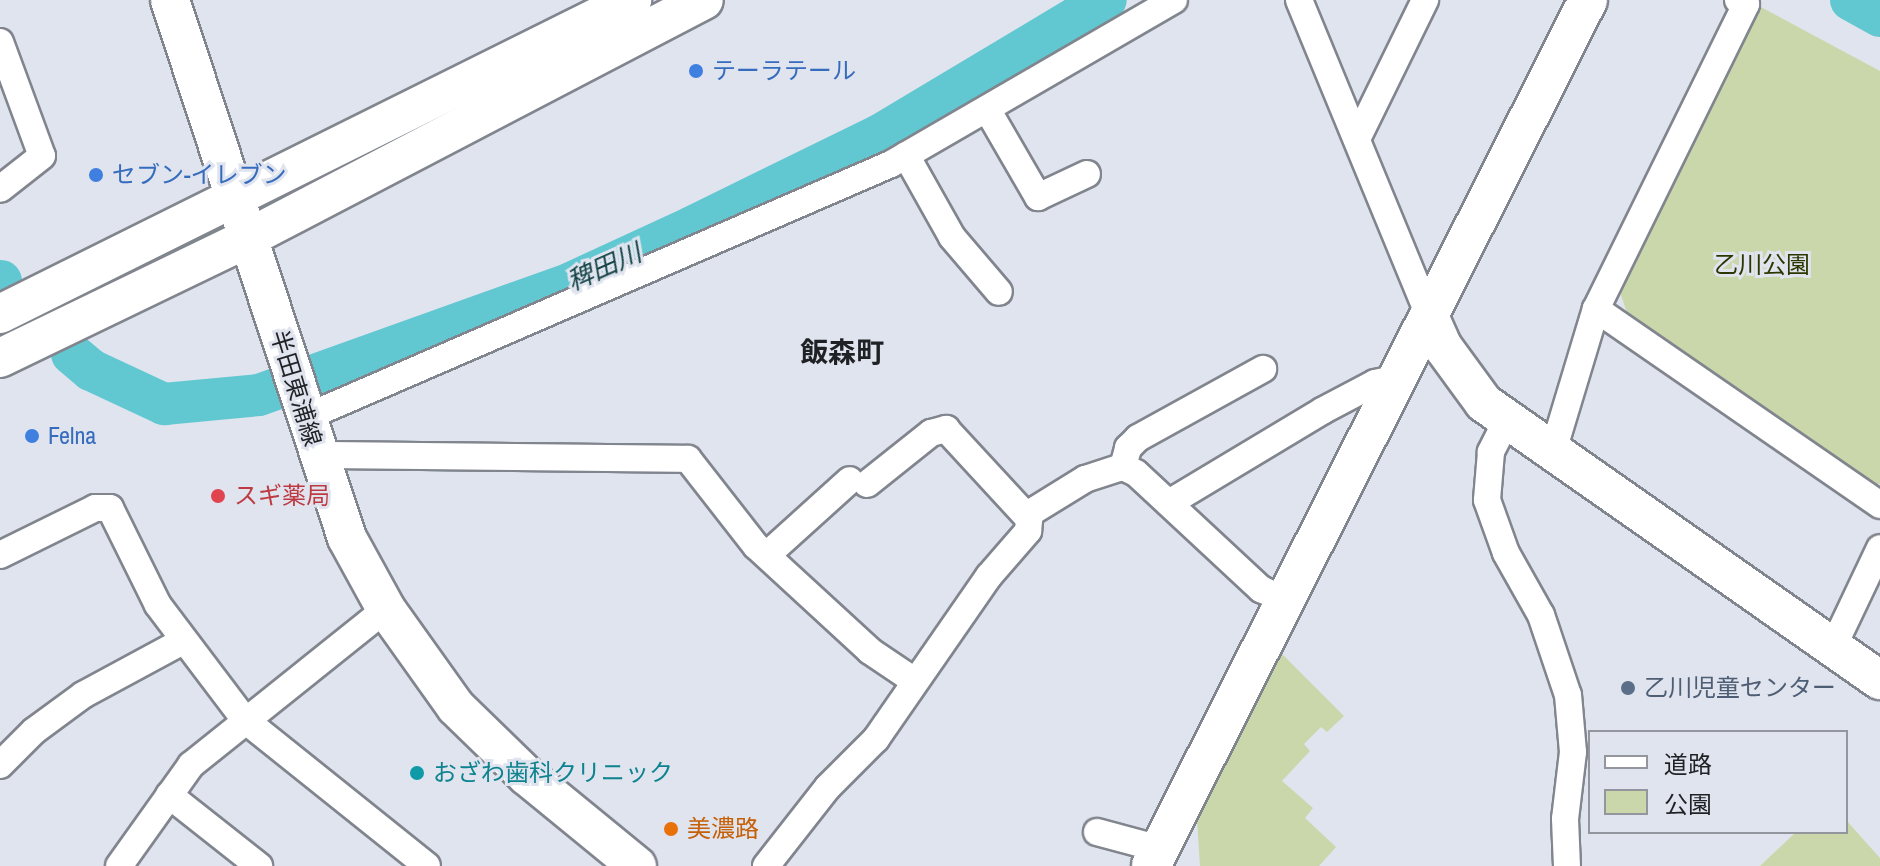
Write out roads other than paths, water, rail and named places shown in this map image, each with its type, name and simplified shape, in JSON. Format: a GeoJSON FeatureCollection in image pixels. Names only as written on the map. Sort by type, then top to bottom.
{"type":"FeatureCollection","features":[{"type":"Feature","properties":{"kind":"street","name":"半田東浦線"},"geometry":{"type":"LineString","coordinates":[[170,0],[285,349],[315,413],[317,455],[347,538],[386,609],[456,707],[490,743],[627,863]]}},
{"type":"Feature","properties":{"kind":"street"},"geometry":{"type":"LineString","coordinates":[[0,314],[632,0]]}},
{"type":"Feature","properties":{"kind":"street"},"geometry":{"type":"LineString","coordinates":[[0,358],[248,238],[704,0]]}},
{"type":"Feature","properties":{"kind":"street"},"geometry":{"type":"LineString","coordinates":[[315,413],[906,155],[1174,0]]}},
{"type":"Feature","properties":{"kind":"street"},"geometry":{"type":"LineString","coordinates":[[1299,0],[1443,347],[1484,403],[1880,680]]}},
{"type":"Feature","properties":{"kind":"street"},"geometry":{"type":"LineString","coordinates":[[1357,139],[1425,0]]}},
{"type":"Feature","properties":{"kind":"street"},"geometry":{"type":"LineString","coordinates":[[1097,832],[1155,858],[1588,0]]}},
{"type":"Feature","properties":{"kind":"street"},"geometry":{"type":"LineString","coordinates":[[1553,451],[1596,309],[1746,4],[1738,0]]}},
{"type":"Feature","properties":{"kind":"street"},"geometry":{"type":"LineString","coordinates":[[0,42],[42,156],[0,189]]}},
{"type":"Feature","properties":{"kind":"street"},"geometry":{"type":"LineString","coordinates":[[987,109],[1038,197],[1087,174]]}},
{"type":"Feature","properties":{"kind":"street"},"geometry":{"type":"LineString","coordinates":[[906,155],[952,237],[999,292]]}},
{"type":"Feature","properties":{"kind":"street"},"geometry":{"type":"LineString","coordinates":[[1596,309],[1880,505]]}},
{"type":"Feature","properties":{"kind":"street"},"geometry":{"type":"LineString","coordinates":[[1123,467],[1128,448],[1138,438],[1263,369]]}},
{"type":"Feature","properties":{"kind":"street"},"geometry":{"type":"LineString","coordinates":[[1169,503],[1322,411],[1375,383],[1398,378]]}},
{"type":"Feature","properties":{"kind":"street"},"geometry":{"type":"LineString","coordinates":[[1507,420],[1491,452],[1487,500],[1506,553],[1541,615],[1568,695],[1573,752],[1565,819],[1567,866]]}},
{"type":"Feature","properties":{"kind":"street"},"geometry":{"type":"LineString","coordinates":[[768,554],[858,482],[931,433],[946,429],[1029,519]]}},
{"type":"Feature","properties":{"kind":"street"},"geometry":{"type":"LineString","coordinates":[[317,455],[688,459],[768,554],[870,651],[913,680]]}},
{"type":"Feature","properties":{"kind":"street"},"geometry":{"type":"LineString","coordinates":[[1123,467],[1169,503],[1261,589],[1285,600]]}},
{"type":"Feature","properties":{"kind":"street"},"geometry":{"type":"LineString","coordinates":[[766,866],[828,787],[876,739],[913,680],[1028,531],[1030,513],[1073,486],[1123,467]]}},
{"type":"Feature","properties":{"kind":"street"},"geometry":{"type":"LineString","coordinates":[[0,555],[95,508],[110,508],[146,583],[183,641],[245,720],[427,866]]}},
{"type":"Feature","properties":{"kind":"street"},"geometry":{"type":"LineString","coordinates":[[1834,645],[1880,548]]}},
{"type":"Feature","properties":{"kind":"street"},"geometry":{"type":"LineString","coordinates":[[127,863],[191,765],[386,609]]}},
{"type":"Feature","properties":{"kind":"street"},"geometry":{"type":"LineString","coordinates":[[0,765],[34,731],[83,695],[183,641]]}},
{"type":"Feature","properties":{"kind":"street"},"geometry":{"type":"LineString","coordinates":[[169,795],[259,866]]}},
{"type":"Feature","properties":{"kind":"waterway","name":"稗田川"},"geometry":{"type":"LineString","coordinates":[[72,354],[91,370],[164,404],[259,395],[571,283],[692,227],[880,135],[1106,0]]}},
{"type":"Feature","properties":{"kind":"waterway","name":"稗田川"},"geometry":{"type":"LineString","coordinates":[[1851,0],[1880,16]]}},
{"type":"Feature","properties":{"kind":"place","name":"テーラテール"},"geometry":{"type":"Point","coordinates":[696,71]}},
{"type":"Feature","properties":{"kind":"place","name":"セブン-イレブン"},"geometry":{"type":"Point","coordinates":[96,175]}},
{"type":"Feature","properties":{"kind":"place","name":"Felna"},"geometry":{"type":"Point","coordinates":[32,436]}},
{"type":"Feature","properties":{"kind":"place","name":"スギ薬局"},"geometry":{"type":"Point","coordinates":[218,496]}},
{"type":"Feature","properties":{"kind":"place","name":"乙川児童センター"},"geometry":{"type":"Point","coordinates":[1628,688]}},
{"type":"Feature","properties":{"kind":"place","name":"おざわ歯科クリニック"},"geometry":{"type":"Point","coordinates":[417,773]}},
{"type":"Feature","properties":{"kind":"place","name":"美濃路"},"geometry":{"type":"Point","coordinates":[671,829]}},
{"type":"Feature","properties":{"kind":"district","name":"飯森町"},"geometry":{"type":"Point","coordinates":[842,352]}},
{"type":"Feature","properties":{"kind":"park label","name":"乙川公園"},"geometry":{"type":"Point","coordinates":[1762,265]}}]}
